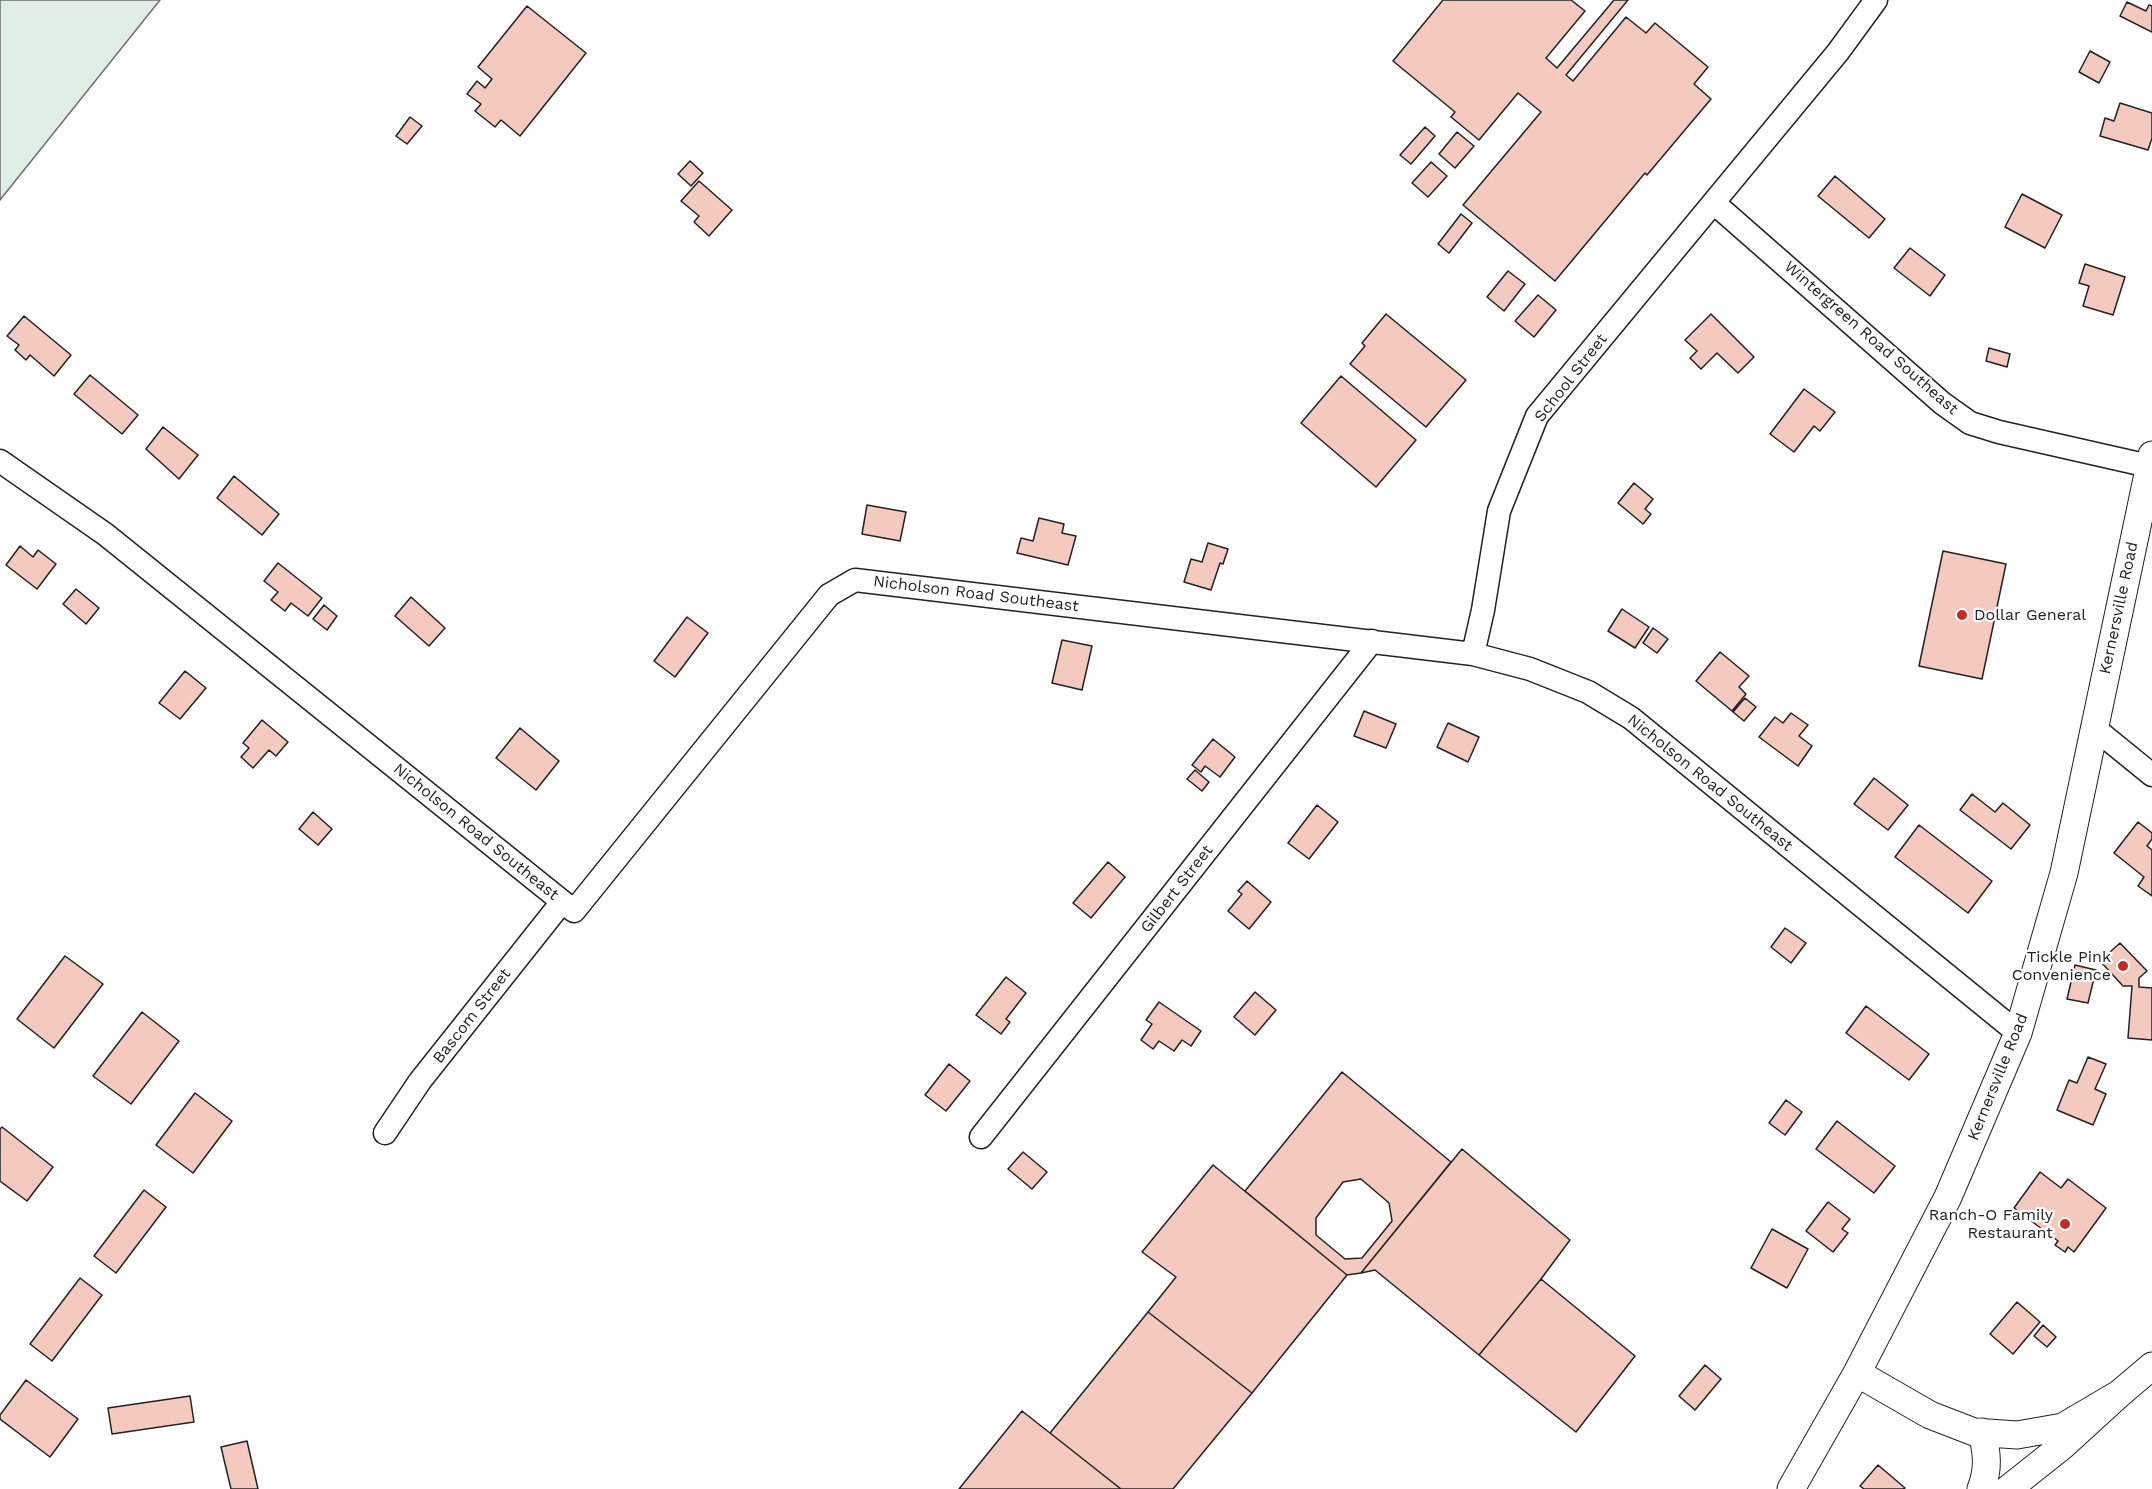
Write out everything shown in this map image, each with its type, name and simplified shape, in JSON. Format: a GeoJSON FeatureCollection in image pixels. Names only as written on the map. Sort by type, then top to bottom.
{"type":"FeatureCollection","features":[{"type":"Feature","properties":{"kind":"main road","name":"Kernersville Road"},"geometry":{"type":"LineString","coordinates":[[1791,1489],[1857,1373],[1948,1197],[2018,1033],[2064,873],[2151,461]]}},
{"type":"Feature","properties":{"kind":"main road"},"geometry":{"type":"LineString","coordinates":[[2008,1489],[2061,1447],[2152,1366]]}},
{"type":"Feature","properties":{"kind":"main road"},"geometry":{"type":"LineString","coordinates":[[1857,1373],[1929,1415],[1974,1431],[2017,1435],[2063,1427],[2119,1394]]}},
{"type":"Feature","properties":{"kind":"main road"},"geometry":{"type":"LineString","coordinates":[[1981,1489],[1986,1475],[1987,1455],[1982,1432]]}},
{"type":"Feature","properties":{"kind":"street","name":"School Street"},"geometry":{"type":"LineString","coordinates":[[1473,654],[1498,511],[1537,416],[1843,46],[1876,0]]}},
{"type":"Feature","properties":{"kind":"street","name":"Wintergreen Road Southeast"},"geometry":{"type":"LineString","coordinates":[[1714,203],[1942,403],[1970,423],[1999,432],[2151,461]]}},
{"type":"Feature","properties":{"kind":"street","name":"Nicholson Road Southeast"},"geometry":{"type":"LineString","coordinates":[[0,461],[105,534],[574,911],[829,596],[855,580],[1473,654],[1530,669],[1588,692],[1631,718],[2018,1033]]}},
{"type":"Feature","properties":{"kind":"street","name":"Gilbert Street"},"geometry":{"type":"LineString","coordinates":[[981,1137],[1372,641]]}},
{"type":"Feature","properties":{"kind":"street"},"geometry":{"type":"LineString","coordinates":[[2093,727],[2152,775]]}},
{"type":"Feature","properties":{"kind":"street","name":"Bascom Street"},"geometry":{"type":"LineString","coordinates":[[385,1133],[420,1081],[562,902]]}},
{"type":"Feature","properties":{"kind":"green space"},"geometry":{"type":"Polygon","coordinates":[[[0,0],[160,0],[0,200],[0,0]]]}},
{"type":"Feature","properties":{"kind":"building"},"geometry":{"type":"Polygon","coordinates":[[[1443,0],[1571,0],[1585,11],[1546,58],[1557,68],[1614,0],[1628,0],[1566,75],[1573,81],[1626,17],[1646,33],[1655,23],[1708,67],[1694,84],[1711,99],[1647,175],[1645,173],[1555,281],[1463,205],[1541,112],[1518,93],[1479,140],[1451,117],[1455,112],[1393,61],[1443,0]]]}},
{"type":"Feature","properties":{"kind":"building"},"geometry":{"type":"Polygon","coordinates":[[[2127,2],[2146,11],[2149,5],[2152,6],[2152,32],[2120,16],[2127,2]]]}},
{"type":"Feature","properties":{"kind":"building"},"geometry":{"type":"Polygon","coordinates":[[[527,6],[586,53],[520,136],[501,120],[495,127],[475,111],[481,104],[467,94],[477,81],[485,88],[492,79],[478,67],[527,6]]]}},
{"type":"Feature","properties":{"kind":"building"},"geometry":{"type":"Polygon","coordinates":[[[2090,51],[2110,62],[2099,83],[2079,72],[2090,51]]]}},
{"type":"Feature","properties":{"kind":"building"},"geometry":{"type":"Polygon","coordinates":[[[2120,103],[2152,113],[2152,138],[2148,150],[2100,136],[2105,118],[2114,121],[2120,103]]]}},
{"type":"Feature","properties":{"kind":"building"},"geometry":{"type":"Polygon","coordinates":[[[410,117],[422,126],[407,144],[396,136],[410,117]]]}},
{"type":"Feature","properties":{"kind":"building"},"geometry":{"type":"Polygon","coordinates":[[[1425,127],[1435,136],[1411,164],[1400,155],[1425,127]]]}},
{"type":"Feature","properties":{"kind":"building"},"geometry":{"type":"Polygon","coordinates":[[[1457,132],[1474,146],[1455,168],[1439,154],[1457,132]]]}},
{"type":"Feature","properties":{"kind":"building"},"geometry":{"type":"Polygon","coordinates":[[[690,161],[703,173],[691,186],[678,174],[690,161]]]}},
{"type":"Feature","properties":{"kind":"building"},"geometry":{"type":"Polygon","coordinates":[[[1431,162],[1447,176],[1428,197],[1412,183],[1431,162]]]}},
{"type":"Feature","properties":{"kind":"building"},"geometry":{"type":"Polygon","coordinates":[[[1835,176],[1885,219],[1869,238],[1818,196],[1835,176]]]}},
{"type":"Feature","properties":{"kind":"building"},"geometry":{"type":"Polygon","coordinates":[[[699,181],[732,210],[709,236],[694,222],[699,216],[681,201],[699,181]]]}},
{"type":"Feature","properties":{"kind":"building"},"geometry":{"type":"Polygon","coordinates":[[[2022,194],[2062,215],[2045,248],[2005,227],[2022,194]]]}},
{"type":"Feature","properties":{"kind":"building"},"geometry":{"type":"Polygon","coordinates":[[[1461,214],[1472,223],[1449,253],[1438,244],[1461,214]]]}},
{"type":"Feature","properties":{"kind":"building"},"geometry":{"type":"Polygon","coordinates":[[[1910,248],[1945,275],[1930,296],[1894,268],[1910,248]]]}},
{"type":"Feature","properties":{"kind":"building"},"geometry":{"type":"Polygon","coordinates":[[[2085,264],[2125,277],[2113,315],[2083,306],[2089,286],[2079,283],[2085,264]]]}},
{"type":"Feature","properties":{"kind":"building"},"geometry":{"type":"Polygon","coordinates":[[[1508,271],[1525,284],[1504,311],[1487,297],[1508,271]]]}},
{"type":"Feature","properties":{"kind":"building"},"geometry":{"type":"Polygon","coordinates":[[[1538,295],[1556,310],[1534,337],[1515,321],[1538,295]]]}},
{"type":"Feature","properties":{"kind":"building"},"geometry":{"type":"Polygon","coordinates":[[[1386,314],[1466,380],[1426,427],[1350,364],[1365,346],[1362,343],[1386,314]]]}},
{"type":"Feature","properties":{"kind":"building"},"geometry":{"type":"Polygon","coordinates":[[[1711,314],[1754,357],[1738,373],[1717,353],[1701,369],[1690,358],[1697,351],[1685,340],[1711,314]]]}},
{"type":"Feature","properties":{"kind":"building"},"geometry":{"type":"Polygon","coordinates":[[[24,316],[71,355],[54,376],[30,355],[26,360],[15,350],[19,345],[7,336],[24,316]]]}},
{"type":"Feature","properties":{"kind":"building"},"geometry":{"type":"Polygon","coordinates":[[[1989,348],[2010,354],[2007,367],[1986,361],[1989,348]]]}},
{"type":"Feature","properties":{"kind":"building"},"geometry":{"type":"Polygon","coordinates":[[[90,375],[138,415],[122,434],[74,394],[90,375]]]}},
{"type":"Feature","properties":{"kind":"building"},"geometry":{"type":"Polygon","coordinates":[[[1341,376],[1416,440],[1376,487],[1301,423],[1341,376]]]}},
{"type":"Feature","properties":{"kind":"building"},"geometry":{"type":"Polygon","coordinates":[[[1804,389],[1835,412],[1820,431],[1814,426],[1794,452],[1770,434],[1804,389]]]}},
{"type":"Feature","properties":{"kind":"building"},"geometry":{"type":"Polygon","coordinates":[[[163,427],[198,455],[179,479],[146,449],[163,427]]]}},
{"type":"Feature","properties":{"kind":"building"},"geometry":{"type":"Polygon","coordinates":[[[234,476],[279,514],[262,535],[217,498],[234,476]]]}},
{"type":"Feature","properties":{"kind":"building"},"geometry":{"type":"Polygon","coordinates":[[[1634,483],[1653,499],[1645,509],[1651,514],[1643,524],[1618,503],[1634,483]]]}},
{"type":"Feature","properties":{"kind":"building"},"geometry":{"type":"Polygon","coordinates":[[[867,505],[906,512],[900,541],[862,534],[867,505]]]}},
{"type":"Feature","properties":{"kind":"building"},"geometry":{"type":"Polygon","coordinates":[[[1039,518],[1064,524],[1062,533],[1076,536],[1068,565],[1017,553],[1021,538],[1033,541],[1039,518]]]}},
{"type":"Feature","properties":{"kind":"building"},"geometry":{"type":"Polygon","coordinates":[[[1208,543],[1228,549],[1223,564],[1220,563],[1211,590],[1184,582],[1191,559],[1202,562],[1208,543]]]}},
{"type":"Feature","properties":{"kind":"building"},"geometry":{"type":"Polygon","coordinates":[[[20,546],[33,557],[38,550],[56,564],[37,589],[6,565],[20,546]]]}},
{"type":"Feature","properties":{"kind":"building","name":"Dollar General"},"geometry":{"type":"Polygon","coordinates":[[[1943,551],[2006,564],[1982,679],[1919,666],[1943,551]]]}},
{"type":"Feature","properties":{"kind":"building"},"geometry":{"type":"Polygon","coordinates":[[[278,563],[322,598],[308,616],[291,603],[285,611],[271,600],[278,592],[264,581],[278,563]]]}},
{"type":"Feature","properties":{"kind":"building"},"geometry":{"type":"Polygon","coordinates":[[[76,589],[99,608],[86,624],[63,604],[76,589]]]}},
{"type":"Feature","properties":{"kind":"building"},"geometry":{"type":"Polygon","coordinates":[[[411,597],[445,628],[429,646],[395,616],[411,597]]]}},
{"type":"Feature","properties":{"kind":"building"},"geometry":{"type":"Polygon","coordinates":[[[324,605],[337,616],[327,630],[313,619],[324,605]]]}},
{"type":"Feature","properties":{"kind":"building"},"geometry":{"type":"Polygon","coordinates":[[[1622,609],[1649,627],[1635,648],[1608,631],[1622,609]]]}},
{"type":"Feature","properties":{"kind":"building"},"geometry":{"type":"Polygon","coordinates":[[[687,617],[708,633],[675,677],[654,661],[687,617]]]}},
{"type":"Feature","properties":{"kind":"building"},"geometry":{"type":"Polygon","coordinates":[[[1653,628],[1668,639],[1657,653],[1643,643],[1653,628]]]}},
{"type":"Feature","properties":{"kind":"building"},"geometry":{"type":"Polygon","coordinates":[[[1062,640],[1092,646],[1082,690],[1052,683],[1062,640]]]}},
{"type":"Feature","properties":{"kind":"building"},"geometry":{"type":"Polygon","coordinates":[[[1720,652],[1749,676],[1739,687],[1746,694],[1732,711],[1696,681],[1720,652]]]}},
{"type":"Feature","properties":{"kind":"building"},"geometry":{"type":"Polygon","coordinates":[[[185,671],[206,688],[180,719],[159,703],[185,671]]]}},
{"type":"Feature","properties":{"kind":"building"},"geometry":{"type":"Polygon","coordinates":[[[1745,698],[1756,707],[1744,721],[1733,712],[1745,698]]]}},
{"type":"Feature","properties":{"kind":"building"},"geometry":{"type":"Polygon","coordinates":[[[1364,711],[1396,724],[1386,748],[1354,736],[1364,711]]]}},
{"type":"Feature","properties":{"kind":"building"},"geometry":{"type":"Polygon","coordinates":[[[1791,713],[1808,725],[1799,736],[1812,746],[1798,766],[1759,737],[1775,717],[1783,723],[1791,713]]]}},
{"type":"Feature","properties":{"kind":"building"},"geometry":{"type":"Polygon","coordinates":[[[262,720],[288,742],[276,756],[269,750],[253,768],[241,757],[249,748],[243,743],[262,720]]]}},
{"type":"Feature","properties":{"kind":"building"},"geometry":{"type":"Polygon","coordinates":[[[1448,723],[1479,737],[1468,762],[1437,747],[1448,723]]]}},
{"type":"Feature","properties":{"kind":"building"},"geometry":{"type":"Polygon","coordinates":[[[520,728],[559,761],[536,790],[496,758],[520,728]]]}},
{"type":"Feature","properties":{"kind":"building"},"geometry":{"type":"Polygon","coordinates":[[[1213,739],[1235,757],[1220,777],[1205,766],[1201,772],[1192,765],[1213,739]]]}},
{"type":"Feature","properties":{"kind":"building"},"geometry":{"type":"Polygon","coordinates":[[[1195,770],[1209,782],[1202,791],[1187,779],[1195,770]]]}},
{"type":"Feature","properties":{"kind":"building"},"geometry":{"type":"Polygon","coordinates":[[[1874,778],[1908,805],[1888,830],[1854,804],[1874,778]]]}},
{"type":"Feature","properties":{"kind":"building"},"geometry":{"type":"Polygon","coordinates":[[[1972,794],[1995,812],[2003,803],[2030,825],[2011,849],[1960,810],[1972,794]]]}},
{"type":"Feature","properties":{"kind":"building"},"geometry":{"type":"Polygon","coordinates":[[[1317,805],[1338,822],[1309,859],[1288,843],[1317,805]]]}},
{"type":"Feature","properties":{"kind":"building"},"geometry":{"type":"Polygon","coordinates":[[[313,812],[332,829],[318,845],[299,829],[313,812]]]}},
{"type":"Feature","properties":{"kind":"building"},"geometry":{"type":"Polygon","coordinates":[[[2138,822],[2152,833],[2152,839],[2147,846],[2152,850],[2152,896],[2138,886],[2144,877],[2114,853],[2138,822]]]}},
{"type":"Feature","properties":{"kind":"building"},"geometry":{"type":"Polygon","coordinates":[[[1919,825],[1992,881],[1968,913],[1895,857],[1919,825]]]}},
{"type":"Feature","properties":{"kind":"building"},"geometry":{"type":"Polygon","coordinates":[[[1108,862],[1125,877],[1091,918],[1073,903],[1108,862]]]}},
{"type":"Feature","properties":{"kind":"building"},"geometry":{"type":"Polygon","coordinates":[[[1247,881],[1271,902],[1249,929],[1228,911],[1242,894],[1238,891],[1247,881]]]}},
{"type":"Feature","properties":{"kind":"building"},"geometry":{"type":"Polygon","coordinates":[[[1785,928],[1806,943],[1791,963],[1771,947],[1785,928]]]}},
{"type":"Feature","properties":{"kind":"building"},"geometry":{"type":"Polygon","coordinates":[[[2120,943],[2147,971],[2139,978],[2139,987],[2152,988],[2152,1040],[2128,1038],[2132,986],[2123,986],[2100,961],[2120,943]]]}},
{"type":"Feature","properties":{"kind":"building"},"geometry":{"type":"Polygon","coordinates":[[[65,956],[103,984],[54,1048],[17,1019],[65,956]]]}},
{"type":"Feature","properties":{"kind":"building"},"geometry":{"type":"Polygon","coordinates":[[[2075,965],[2096,970],[2088,1003],[2067,999],[2075,965]]]}},
{"type":"Feature","properties":{"kind":"building"},"geometry":{"type":"Polygon","coordinates":[[[1006,977],[1026,993],[1006,1019],[1010,1022],[1001,1034],[976,1015],[1006,977]]]}},
{"type":"Feature","properties":{"kind":"building"},"geometry":{"type":"Polygon","coordinates":[[[1255,992],[1276,1010],[1255,1035],[1234,1017],[1255,992]]]}},
{"type":"Feature","properties":{"kind":"building"},"geometry":{"type":"Polygon","coordinates":[[[1159,1002],[1201,1031],[1191,1046],[1182,1040],[1174,1051],[1159,1041],[1153,1049],[1141,1040],[1152,1024],[1146,1020],[1159,1002]]]}},
{"type":"Feature","properties":{"kind":"building"},"geometry":{"type":"Polygon","coordinates":[[[1866,1006],[1929,1054],[1909,1080],[1846,1033],[1866,1006]]]}},
{"type":"Feature","properties":{"kind":"building"},"geometry":{"type":"Polygon","coordinates":[[[142,1012],[179,1041],[131,1104],[93,1076],[142,1012]]]}},
{"type":"Feature","properties":{"kind":"building"},"geometry":{"type":"Polygon","coordinates":[[[2088,1057],[2106,1064],[2095,1089],[2106,1094],[2093,1125],[2057,1110],[2069,1080],[2077,1083],[2088,1057]]]}},
{"type":"Feature","properties":{"kind":"building"},"geometry":{"type":"Polygon","coordinates":[[[949,1064],[970,1081],[946,1111],[925,1095],[949,1064]]]}},
{"type":"Feature","properties":{"kind":"building"},"geometry":{"type":"Polygon","coordinates":[[[1342,1072],[1451,1162],[1361,1273],[1347,1275],[1245,1191],[1342,1072]],[[1361,1179],[1343,1182],[1316,1218],[1316,1235],[1345,1259],[1362,1258],[1392,1221],[1389,1203],[1361,1179]]]}},
{"type":"Feature","properties":{"kind":"building"},"geometry":{"type":"Polygon","coordinates":[[[195,1093],[232,1121],[193,1173],[156,1145],[195,1093]]]}},
{"type":"Feature","properties":{"kind":"building"},"geometry":{"type":"Polygon","coordinates":[[[1786,1100],[1802,1112],[1785,1135],[1769,1123],[1786,1100]]]}},
{"type":"Feature","properties":{"kind":"building"},"geometry":{"type":"Polygon","coordinates":[[[1837,1121],[1895,1166],[1874,1193],[1816,1149],[1837,1121]]]}},
{"type":"Feature","properties":{"kind":"building"},"geometry":{"type":"Polygon","coordinates":[[[2,1127],[53,1167],[27,1201],[0,1181],[0,1129],[2,1127]]]}},
{"type":"Feature","properties":{"kind":"building"},"geometry":{"type":"Polygon","coordinates":[[[1462,1149],[1570,1240],[1479,1355],[1375,1270],[1361,1273],[1462,1149]]]}},
{"type":"Feature","properties":{"kind":"building"},"geometry":{"type":"Polygon","coordinates":[[[1023,1152],[1047,1172],[1032,1189],[1008,1169],[1023,1152]]]}},
{"type":"Feature","properties":{"kind":"building"},"geometry":{"type":"Polygon","coordinates":[[[1213,1165],[1347,1275],[1252,1393],[1148,1312],[1176,1277],[1142,1252],[1213,1165]]]}},
{"type":"Feature","properties":{"kind":"building","name":"Ranch-O Family Restaurant"},"geometry":{"type":"Polygon","coordinates":[[[2040,1172],[2061,1188],[2068,1179],[2106,1208],[2074,1252],[2068,1247],[2065,1252],[2055,1245],[2058,1241],[2014,1208],[2040,1172]]]}},
{"type":"Feature","properties":{"kind":"building"},"geometry":{"type":"Polygon","coordinates":[[[144,1190],[166,1207],[116,1273],[94,1256],[144,1190]]]}},
{"type":"Feature","properties":{"kind":"building"},"geometry":{"type":"Polygon","coordinates":[[[1828,1202],[1850,1219],[1842,1229],[1848,1233],[1833,1252],[1806,1231],[1828,1202]]]}},
{"type":"Feature","properties":{"kind":"building"},"geometry":{"type":"Polygon","coordinates":[[[1772,1229],[1808,1249],[1787,1288],[1751,1268],[1772,1229]]]}},
{"type":"Feature","properties":{"kind":"building"},"geometry":{"type":"Polygon","coordinates":[[[80,1278],[102,1295],[52,1361],[30,1344],[80,1278]]]}},
{"type":"Feature","properties":{"kind":"building"},"geometry":{"type":"Polygon","coordinates":[[[1541,1279],[1635,1356],[1576,1432],[1479,1355],[1541,1279]]]}},
{"type":"Feature","properties":{"kind":"building"},"geometry":{"type":"Polygon","coordinates":[[[2017,1302],[2040,1322],[2013,1354],[1990,1334],[2017,1302]]]}},
{"type":"Feature","properties":{"kind":"building"},"geometry":{"type":"Polygon","coordinates":[[[1148,1312],[1252,1393],[1173,1489],[1121,1489],[1050,1433],[1148,1312]]]}},
{"type":"Feature","properties":{"kind":"building"},"geometry":{"type":"Polygon","coordinates":[[[2043,1325],[2056,1337],[2047,1347],[2034,1336],[2043,1325]]]}},
{"type":"Feature","properties":{"kind":"building"},"geometry":{"type":"Polygon","coordinates":[[[1705,1365],[1721,1379],[1695,1410],[1679,1396],[1705,1365]]]}},
{"type":"Feature","properties":{"kind":"building"},"geometry":{"type":"Polygon","coordinates":[[[26,1380],[78,1419],[50,1457],[0,1419],[0,1415],[26,1380]]]}},
{"type":"Feature","properties":{"kind":"building"},"geometry":{"type":"Polygon","coordinates":[[[190,1396],[194,1422],[112,1434],[108,1408],[190,1396]]]}},
{"type":"Feature","properties":{"kind":"building"},"geometry":{"type":"Polygon","coordinates":[[[1022,1411],[1050,1433],[1121,1489],[959,1489],[1022,1411]]]}},
{"type":"Feature","properties":{"kind":"building"},"geometry":{"type":"Polygon","coordinates":[[[247,1441],[258,1489],[231,1489],[221,1447],[247,1441]]]}},
{"type":"Feature","properties":{"kind":"building"},"geometry":{"type":"Polygon","coordinates":[[[1878,1465],[1905,1488],[1864,1489],[1860,1486],[1878,1465]]]}},
{"type":"Feature","properties":{"kind":"place","name":"Dollar General"},"geometry":{"type":"Point","coordinates":[1962,615]}},
{"type":"Feature","properties":{"kind":"place","name":"Tickle Pink Convenience"},"geometry":{"type":"Point","coordinates":[2123,966]}},
{"type":"Feature","properties":{"kind":"place","name":"Ranch-O Family Restaurant"},"geometry":{"type":"Point","coordinates":[2065,1224]}}]}
